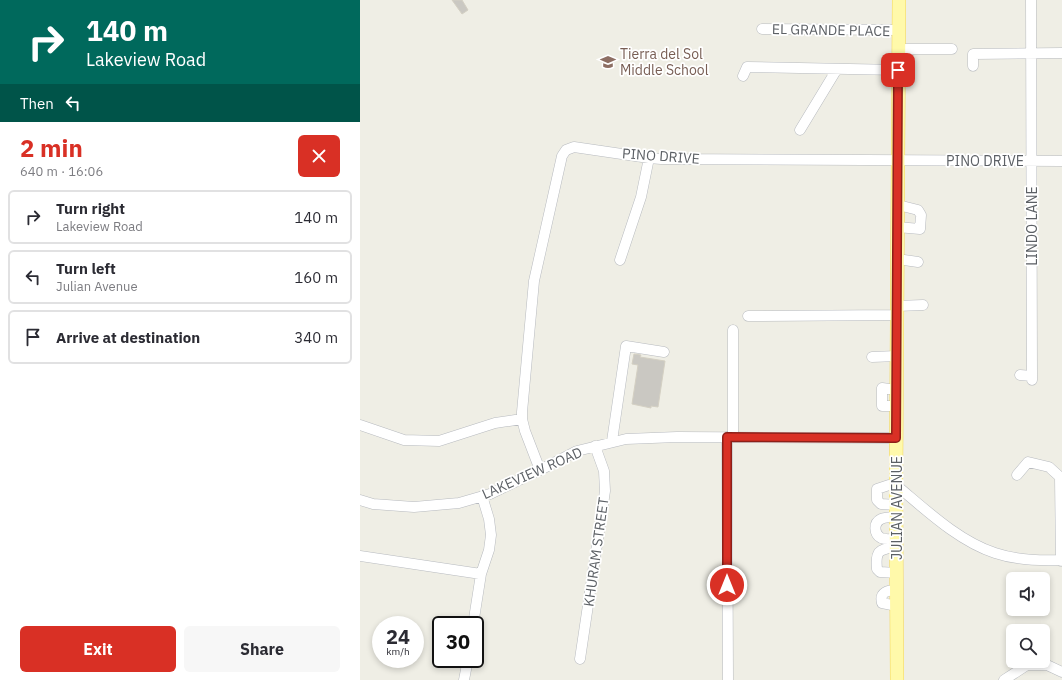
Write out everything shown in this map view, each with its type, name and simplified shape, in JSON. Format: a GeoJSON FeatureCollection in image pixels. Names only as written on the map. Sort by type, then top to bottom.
{"type":"FeatureCollection","features":[{"type":"Feature","properties":{"kind":"main road","name":"JULIAN AVENUE"},"geometry":{"type":"LineString","coordinates":[[897,680],[898,542],[896,438],[899,0]]}},
{"type":"Feature","properties":{"kind":"street","name":"LINDO LANE"},"geometry":{"type":"LineString","coordinates":[[1020,375],[1032,378],[1031,0]]}},
{"type":"Feature","properties":{"kind":"street","name":"EL GRANDE PLACE"},"geometry":{"type":"LineString","coordinates":[[762,29],[899,30]]}},
{"type":"Feature","properties":{"kind":"street"},"geometry":{"type":"LineString","coordinates":[[899,49],[952,49]]}},
{"type":"Feature","properties":{"kind":"street"},"geometry":{"type":"LineString","coordinates":[[973,66],[973,54],[1062,53]]}},
{"type":"Feature","properties":{"kind":"street"},"geometry":{"type":"LineString","coordinates":[[743,76],[747,67],[898,70]]}},
{"type":"Feature","properties":{"kind":"street"},"geometry":{"type":"LineString","coordinates":[[800,130],[837,69]]}},
{"type":"Feature","properties":{"kind":"street","name":"PINO DRIVE"},"geometry":{"type":"LineString","coordinates":[[540,470],[522,419],[534,281],[563,152],[568,148],[574,147],[649,158],[1062,161]]}},
{"type":"Feature","properties":{"kind":"street"},"geometry":{"type":"LineString","coordinates":[[620,260],[642,197],[649,158]]}},
{"type":"Feature","properties":{"kind":"street"},"geometry":{"type":"LineString","coordinates":[[897,227],[920,229],[921,215],[918,210],[898,205]]}},
{"type":"Feature","properties":{"kind":"street"},"geometry":{"type":"LineString","coordinates":[[897,259],[918,262]]}},
{"type":"Feature","properties":{"kind":"street"},"geometry":{"type":"LineString","coordinates":[[748,316],[897,311],[923,305]]}},
{"type":"Feature","properties":{"kind":"street"},"geometry":{"type":"LineString","coordinates":[[728,680],[732,330]]}},
{"type":"Feature","properties":{"kind":"street"},"geometry":{"type":"LineString","coordinates":[[612,441],[626,346],[664,352]]}},
{"type":"Feature","properties":{"kind":"street"},"geometry":{"type":"LineString","coordinates":[[872,356],[897,356]]}},
{"type":"Feature","properties":{"kind":"street"},"geometry":{"type":"LineString","coordinates":[[360,425],[404,440],[439,441],[495,423],[522,419]]}},
{"type":"Feature","properties":{"kind":"street","name":"LAKEVIEW ROAD"},"geometry":{"type":"LineString","coordinates":[[360,500],[373,504],[414,507],[459,503],[490,494],[578,451],[612,441],[642,437],[896,438]]}},
{"type":"Feature","properties":{"kind":"street","name":"KHURAM STREET"},"geometry":{"type":"LineString","coordinates":[[580,659],[605,491],[604,471],[595,446]]}},
{"type":"Feature","properties":{"kind":"street"},"geometry":{"type":"LineString","coordinates":[[897,511],[881,504],[876,500],[877,489],[889,485],[896,485],[957,533],[985,549],[1000,554],[1022,558],[1062,560],[1061,476],[1049,467],[1028,462],[1017,475]]}},
{"type":"Feature","properties":{"kind":"street"},"geometry":{"type":"LineString","coordinates":[[474,616],[481,574],[489,550],[491,534],[489,519],[482,496]]}},
{"type":"Feature","properties":{"kind":"street"},"geometry":{"type":"LineString","coordinates":[[897,511],[880,520],[876,524],[875,530],[878,535],[883,538],[898,542]]}},
{"type":"Feature","properties":{"kind":"street"},"geometry":{"type":"LineString","coordinates":[[897,573],[880,572],[876,569],[876,559],[877,553],[880,550],[898,542]]}},
{"type":"Feature","properties":{"kind":"street"},"geometry":{"type":"LineString","coordinates":[[360,556],[481,574]]}},
{"type":"Feature","properties":{"kind":"street"},"geometry":{"type":"LineString","coordinates":[[1004,680],[1027,665],[1048,665],[1062,672]]}},
{"type":"Feature","properties":{"kind":"street"},"geometry":{"type":"LineString","coordinates":[[464,680],[466,668]]}},
{"type":"Feature","properties":{"kind":"building"},"geometry":{"type":"Polygon","coordinates":[[[452,0],[462,0],[468,10],[462,14],[452,0]]]}},
{"type":"Feature","properties":{"kind":"building"},"geometry":{"type":"Polygon","coordinates":[[[634,354],[641,355],[640,357],[665,361],[658,407],[651,406],[651,408],[632,404],[638,365],[632,364],[634,354]]]}},
{"type":"Feature","properties":{"kind":"place","name":"Tierra del Sol Middle School"},"geometry":{"type":"Point","coordinates":[608,62]}},
{"type":"Feature","properties":{"kind":"route"},"geometry":{"type":"LineString","coordinates":[[727,585],[727,437],[896,438],[898,70]]}}]}
